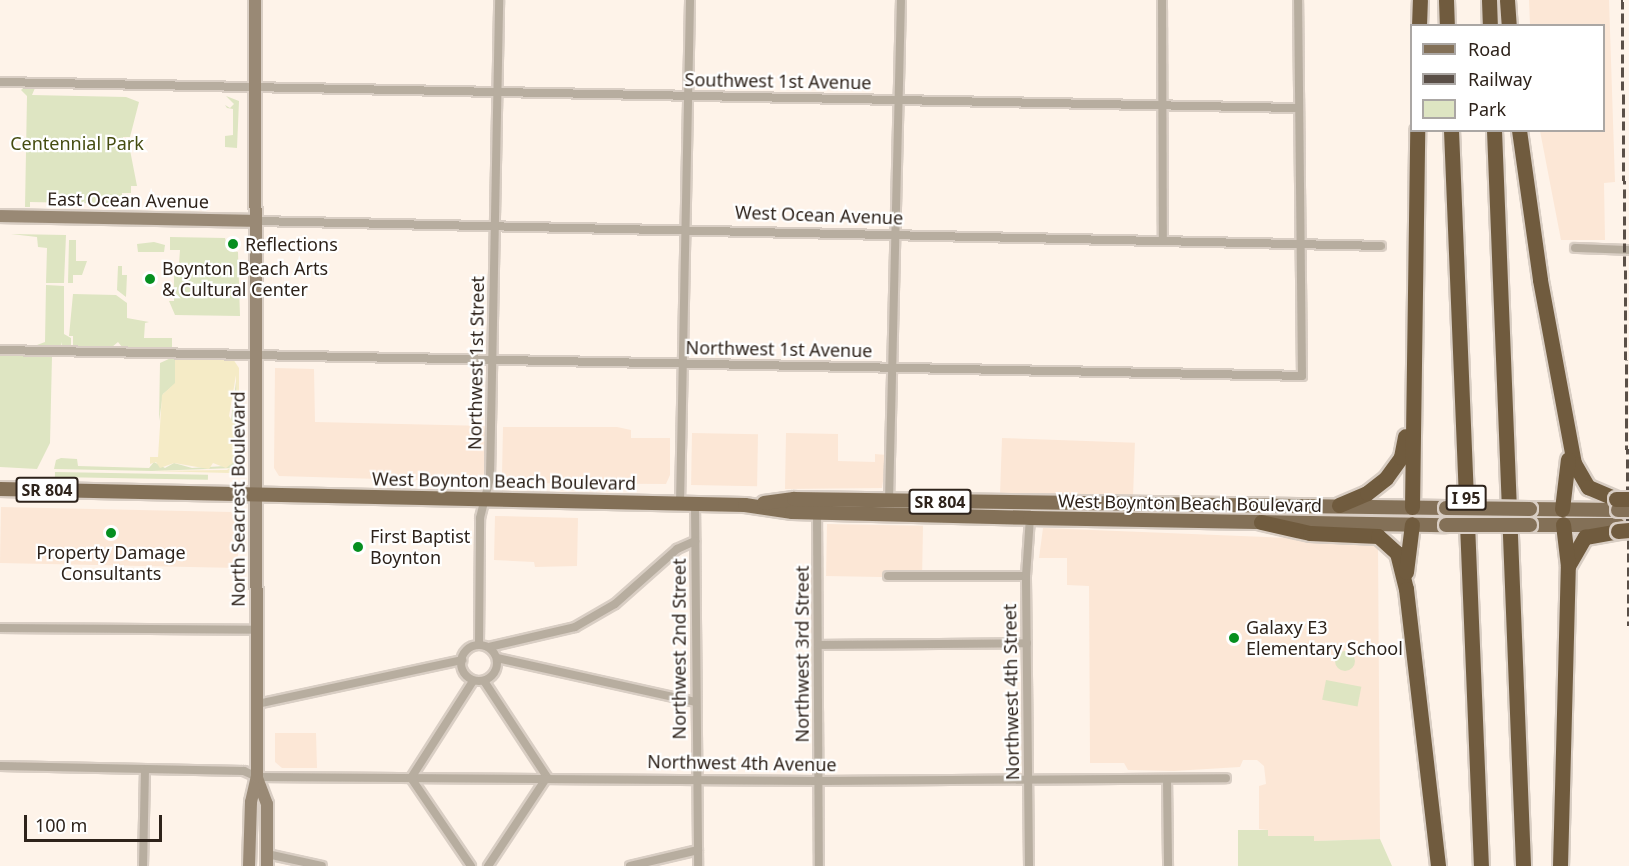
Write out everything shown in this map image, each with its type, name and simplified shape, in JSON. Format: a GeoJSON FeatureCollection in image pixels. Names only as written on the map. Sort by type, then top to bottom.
{"type":"FeatureCollection","features":[{"type":"Feature","properties":{"kind":"highway"},"geometry":{"type":"LineString","coordinates":[[1419,0],[1419,24]]}},
{"type":"Feature","properties":{"kind":"highway"},"geometry":{"type":"LineString","coordinates":[[1446,0],[1447,24]]}},
{"type":"Feature","properties":{"kind":"highway"},"geometry":{"type":"LineString","coordinates":[[1489,0],[1490,24]]}},
{"type":"Feature","properties":{"kind":"highway"},"geometry":{"type":"LineString","coordinates":[[1507,0],[1509,24]]}},
{"type":"Feature","properties":{"kind":"highway"},"geometry":{"type":"LineString","coordinates":[[1412,507],[1417,132]]}},
{"type":"Feature","properties":{"kind":"highway","name":"I 95"},"geometry":{"type":"LineString","coordinates":[[1451,132],[1481,866]]}},
{"type":"Feature","properties":{"kind":"highway","name":"I 95"},"geometry":{"type":"LineString","coordinates":[[1494,132],[1523,866]]}},
{"type":"Feature","properties":{"kind":"highway"},"geometry":{"type":"LineString","coordinates":[[1519,132],[1565,424],[1569,475],[1563,517],[1568,566],[1560,866]]}},
{"type":"Feature","properties":{"kind":"highway"},"geometry":{"type":"LineString","coordinates":[[1339,505],[1373,489],[1397,464],[1405,444],[1413,380]]}},
{"type":"Feature","properties":{"kind":"highway"},"geometry":{"type":"LineString","coordinates":[[1565,424],[1579,477],[1598,494],[1623,504]]}},
{"type":"Feature","properties":{"kind":"highway"},"geometry":{"type":"LineString","coordinates":[[1261,522],[1310,533],[1382,537],[1397,553],[1406,589],[1438,866]]}},
{"type":"Feature","properties":{"kind":"highway"},"geometry":{"type":"LineString","coordinates":[[1406,589],[1412,524]]}},
{"type":"Feature","properties":{"kind":"highway"},"geometry":{"type":"LineString","coordinates":[[1568,566],[1577,545],[1586,537],[1624,528]]}},
{"type":"Feature","properties":{"kind":"main road","name":"SR 804"},"geometry":{"type":"LineString","coordinates":[[0,489],[257,494]]}},
{"type":"Feature","properties":{"kind":"main road","name":"West Boynton Beach Boulevard"},"geometry":{"type":"LineString","coordinates":[[257,494],[750,505],[817,513],[1030,519],[1446,525],[1530,525],[1623,504]]}},
{"type":"Feature","properties":{"kind":"main road","name":"West Boynton Beach Boulevard"},"geometry":{"type":"LineString","coordinates":[[750,505],[794,499],[1530,509],[1624,528]]}},
{"type":"Feature","properties":{"kind":"main road"},"geometry":{"type":"LineString","coordinates":[[1030,519],[1044,512],[1096,512],[1130,504]]}},
{"type":"Feature","properties":{"kind":"main road"},"geometry":{"type":"LineString","coordinates":[[1412,507],[1412,524]]}},
{"type":"Feature","properties":{"kind":"street","name":"North Seacrest Boulevard"},"geometry":{"type":"LineString","coordinates":[[249,866],[250,802],[257,777],[255,0]]}},
{"type":"Feature","properties":{"kind":"street","name":"Northwest 1st Street"},"geometry":{"type":"LineString","coordinates":[[479,644],[480,518],[490,478],[494,360],[499,0]]}},
{"type":"Feature","properties":{"kind":"street"},"geometry":{"type":"LineString","coordinates":[[680,504],[690,0]]}},
{"type":"Feature","properties":{"kind":"street"},"geometry":{"type":"LineString","coordinates":[[889,501],[894,368],[901,0]]}},
{"type":"Feature","properties":{"kind":"street"},"geometry":{"type":"LineString","coordinates":[[1162,0],[1163,241]]}},
{"type":"Feature","properties":{"kind":"street"},"geometry":{"type":"LineString","coordinates":[[1298,0],[1300,243]]}},
{"type":"Feature","properties":{"kind":"street","name":"Southwest 1st Avenue"},"geometry":{"type":"LineString","coordinates":[[0,82],[255,85],[898,101],[1299,108]]}},
{"type":"Feature","properties":{"kind":"street","name":"East Ocean Avenue"},"geometry":{"type":"LineString","coordinates":[[0,216],[256,221]]}},
{"type":"Feature","properties":{"kind":"street","name":"West Ocean Avenue"},"geometry":{"type":"LineString","coordinates":[[256,221],[686,228],[1381,246]]}},
{"type":"Feature","properties":{"kind":"street","name":"Northwest 1st Avenue"},"geometry":{"type":"LineString","coordinates":[[0,350],[1302,376],[1300,243]]}},
{"type":"Feature","properties":{"kind":"street"},"geometry":{"type":"LineString","coordinates":[[1575,248],[1629,250]]}},
{"type":"Feature","properties":{"kind":"street","name":"Northwest 2nd Street"},"geometry":{"type":"LineString","coordinates":[[695,504],[698,866]]}},
{"type":"Feature","properties":{"kind":"street","name":"Northwest 3rd Street"},"geometry":{"type":"LineString","coordinates":[[817,513],[819,866]]}},
{"type":"Feature","properties":{"kind":"street","name":"Northwest 4th Street"},"geometry":{"type":"LineString","coordinates":[[1029,866],[1026,576],[1030,519]]}},
{"type":"Feature","properties":{"kind":"street"},"geometry":{"type":"LineString","coordinates":[[489,647],[496,658],[494,673],[484,681],[473,681],[465,673],[462,660],[468,648],[479,644],[489,647],[575,627],[623,599],[677,549],[695,541]]}},
{"type":"Feature","properties":{"kind":"street"},"geometry":{"type":"LineString","coordinates":[[888,576],[1026,576]]}},
{"type":"Feature","properties":{"kind":"street"},"geometry":{"type":"LineString","coordinates":[[0,628],[257,630]]}},
{"type":"Feature","properties":{"kind":"street"},"geometry":{"type":"LineString","coordinates":[[818,645],[1027,643]]}},
{"type":"Feature","properties":{"kind":"street"},"geometry":{"type":"LineString","coordinates":[[496,658],[695,702]]}},
{"type":"Feature","properties":{"kind":"street"},"geometry":{"type":"LineString","coordinates":[[256,704],[462,660]]}},
{"type":"Feature","properties":{"kind":"street"},"geometry":{"type":"LineString","coordinates":[[471,866],[411,778],[473,681]]}},
{"type":"Feature","properties":{"kind":"street"},"geometry":{"type":"LineString","coordinates":[[484,681],[546,777],[489,866]]}},
{"type":"Feature","properties":{"kind":"street","name":"Northwest 4th Avenue"},"geometry":{"type":"LineString","coordinates":[[0,766],[243,771],[257,777],[546,777],[819,781],[1029,777],[1226,778]]}},
{"type":"Feature","properties":{"kind":"street"},"geometry":{"type":"LineString","coordinates":[[143,866],[145,769]]}},
{"type":"Feature","properties":{"kind":"street","name":"North Seacrest Boulevard"},"geometry":{"type":"LineString","coordinates":[[257,777],[267,804],[267,860]]}},
{"type":"Feature","properties":{"kind":"street"},"geometry":{"type":"LineString","coordinates":[[1167,779],[1168,866]]}},
{"type":"Feature","properties":{"kind":"street"},"geometry":{"type":"LineString","coordinates":[[630,866],[698,850]]}},
{"type":"Feature","properties":{"kind":"street"},"geometry":{"type":"LineString","coordinates":[[267,860],[322,866]]}},
{"type":"Feature","properties":{"kind":"shaded area"},"geometry":{"type":"Polygon","coordinates":[[[1529,0],[1609,0],[1615,182],[1604,183],[1605,240],[1561,240],[1540,132],[1605,132],[1605,24],[1530,24],[1529,0]]]}},
{"type":"Feature","properties":{"kind":"shaded area"},"geometry":{"type":"Polygon","coordinates":[[[275,368],[314,369],[315,422],[488,426],[487,464],[481,482],[279,476],[274,468],[275,368]]]}},
{"type":"Feature","properties":{"kind":"shaded area"},"geometry":{"type":"Polygon","coordinates":[[[503,427],[617,427],[631,430],[631,438],[670,438],[670,475],[666,484],[513,483],[502,475],[503,427]]]}},
{"type":"Feature","properties":{"kind":"shaded area"},"geometry":{"type":"Polygon","coordinates":[[[692,433],[758,434],[757,486],[691,485],[692,433]]]}},
{"type":"Feature","properties":{"kind":"shaded area"},"geometry":{"type":"Polygon","coordinates":[[[786,433],[838,434],[838,461],[875,462],[875,454],[887,455],[882,488],[785,489],[786,433]]]}},
{"type":"Feature","properties":{"kind":"shaded area"},"geometry":{"type":"Polygon","coordinates":[[[1002,438],[1135,443],[1133,498],[1000,493],[1002,438]]]}},
{"type":"Feature","properties":{"kind":"shaded area"},"geometry":{"type":"Polygon","coordinates":[[[1,507],[231,512],[238,519],[238,568],[0,563],[1,507]]]}},
{"type":"Feature","properties":{"kind":"shaded area"},"geometry":{"type":"Polygon","coordinates":[[[495,516],[578,518],[577,566],[535,567],[534,562],[494,560],[495,516]]]}},
{"type":"Feature","properties":{"kind":"shaded area"},"geometry":{"type":"Polygon","coordinates":[[[827,524],[923,526],[922,578],[826,576],[827,524]]]}},
{"type":"Feature","properties":{"kind":"shaded area","name":"Galaxy E3 Elementary School"},"geometry":{"type":"Polygon","coordinates":[[[1043,528],[1366,541],[1378,547],[1380,839],[1314,841],[1313,836],[1268,836],[1268,830],[1259,829],[1259,786],[1266,784],[1264,766],[1257,760],[1243,760],[1240,767],[1174,771],[1128,770],[1124,763],[1090,763],[1089,586],[1067,585],[1067,558],[1039,558],[1043,528]]]}},
{"type":"Feature","properties":{"kind":"shaded area"},"geometry":{"type":"Polygon","coordinates":[[[275,733],[316,733],[317,768],[282,768],[275,762],[275,733]]]}},
{"type":"Feature","properties":{"kind":"green space","name":"Centennial Park"},"geometry":{"type":"Polygon","coordinates":[[[24,87],[35,88],[32,95],[126,97],[139,102],[130,137],[123,137],[123,150],[130,150],[137,186],[131,186],[131,193],[122,193],[122,204],[30,202],[30,207],[25,207],[27,96],[21,90],[24,87]]]}},
{"type":"Feature","properties":{"kind":"green space"},"geometry":{"type":"Polygon","coordinates":[[[226,96],[239,101],[237,148],[225,147],[225,136],[233,135],[233,109],[227,108],[225,105],[230,108],[234,104],[226,96]]]}},
{"type":"Feature","properties":{"kind":"green space"},"geometry":{"type":"Polygon","coordinates":[[[11,234],[66,235],[64,283],[46,283],[47,248],[38,247],[37,237],[11,234]]]}},
{"type":"Feature","properties":{"kind":"green space"},"geometry":{"type":"Polygon","coordinates":[[[170,237],[225,238],[228,249],[238,252],[240,316],[175,315],[169,301],[174,301],[174,265],[179,264],[180,250],[170,250],[170,237]]]}},
{"type":"Feature","properties":{"kind":"green space"},"geometry":{"type":"Polygon","coordinates":[[[69,240],[76,240],[76,261],[87,261],[82,275],[73,275],[73,283],[68,283],[69,240]]]}},
{"type":"Feature","properties":{"kind":"green space"},"geometry":{"type":"Polygon","coordinates":[[[154,242],[165,245],[164,252],[138,252],[137,244],[154,242]]]}},
{"type":"Feature","properties":{"kind":"green space"},"geometry":{"type":"Polygon","coordinates":[[[118,266],[122,266],[122,275],[127,275],[126,297],[117,290],[118,266]]]}},
{"type":"Feature","properties":{"kind":"green space"},"geometry":{"type":"Polygon","coordinates":[[[46,285],[64,286],[64,334],[71,338],[71,346],[62,346],[62,342],[61,346],[37,345],[45,342],[46,285]]]}},
{"type":"Feature","properties":{"kind":"green space"},"geometry":{"type":"Polygon","coordinates":[[[73,294],[116,295],[127,303],[127,318],[149,322],[145,323],[144,338],[172,338],[172,348],[122,347],[118,342],[112,347],[73,346],[73,336],[69,336],[73,294]]]}},
{"type":"Feature","properties":{"kind":"green space"},"geometry":{"type":"Polygon","coordinates":[[[0,355],[52,356],[50,443],[37,469],[0,467],[0,355]]]}},
{"type":"Feature","properties":{"kind":"green space"},"geometry":{"type":"Polygon","coordinates":[[[175,358],[175,384],[163,394],[159,421],[160,363],[175,358]]]}},
{"type":"Feature","properties":{"kind":"green space"},"geometry":{"type":"Polygon","coordinates":[[[237,374],[239,450],[234,468],[152,471],[54,469],[56,460],[61,458],[77,459],[78,466],[149,468],[154,462],[165,468],[174,463],[192,468],[225,466],[237,374]]]}},
{"type":"Feature","properties":{"kind":"green space"},"geometry":{"type":"Polygon","coordinates":[[[55,472],[208,475],[208,480],[55,477],[55,472]]]}},
{"type":"Feature","properties":{"kind":"green space"},"geometry":{"type":"Polygon","coordinates":[[[1345,651],[1352,654],[1355,661],[1352,668],[1345,671],[1338,668],[1335,661],[1338,654],[1345,651]]]}},
{"type":"Feature","properties":{"kind":"green space"},"geometry":{"type":"Polygon","coordinates":[[[1326,680],[1361,687],[1358,707],[1322,700],[1326,680]]]}},
{"type":"Feature","properties":{"kind":"green space"},"geometry":{"type":"Polygon","coordinates":[[[1238,830],[1268,830],[1268,836],[1314,836],[1314,841],[1380,839],[1392,866],[1238,866],[1238,830]]]}},
{"type":"Feature","properties":{"kind":"sand"},"geometry":{"type":"Polygon","coordinates":[[[175,358],[233,359],[239,368],[239,467],[229,473],[152,471],[227,470],[237,463],[236,375],[229,416],[234,424],[234,462],[226,468],[213,463],[209,469],[174,463],[160,468],[156,462],[150,464],[150,457],[158,457],[162,395],[175,383],[175,358]]]}},
{"type":"Feature","properties":{"kind":"railway"},"geometry":{"type":"LineString","coordinates":[[1622,0],[1629,626]]}},
{"type":"Feature","properties":{"kind":"place","name":"Reflections"},"geometry":{"type":"Point","coordinates":[233,244]}},
{"type":"Feature","properties":{"kind":"place","name":"Boynton Beach Arts & Cultural Center"},"geometry":{"type":"Point","coordinates":[150,279]}},
{"type":"Feature","properties":{"kind":"place","name":"Property Damage Consultants"},"geometry":{"type":"Point","coordinates":[111,533]}},
{"type":"Feature","properties":{"kind":"place","name":"First Baptist Boynton"},"geometry":{"type":"Point","coordinates":[358,547]}},
{"type":"Feature","properties":{"kind":"place","name":"Galaxy E3 Elementary School"},"geometry":{"type":"Point","coordinates":[1234,638]}}]}
